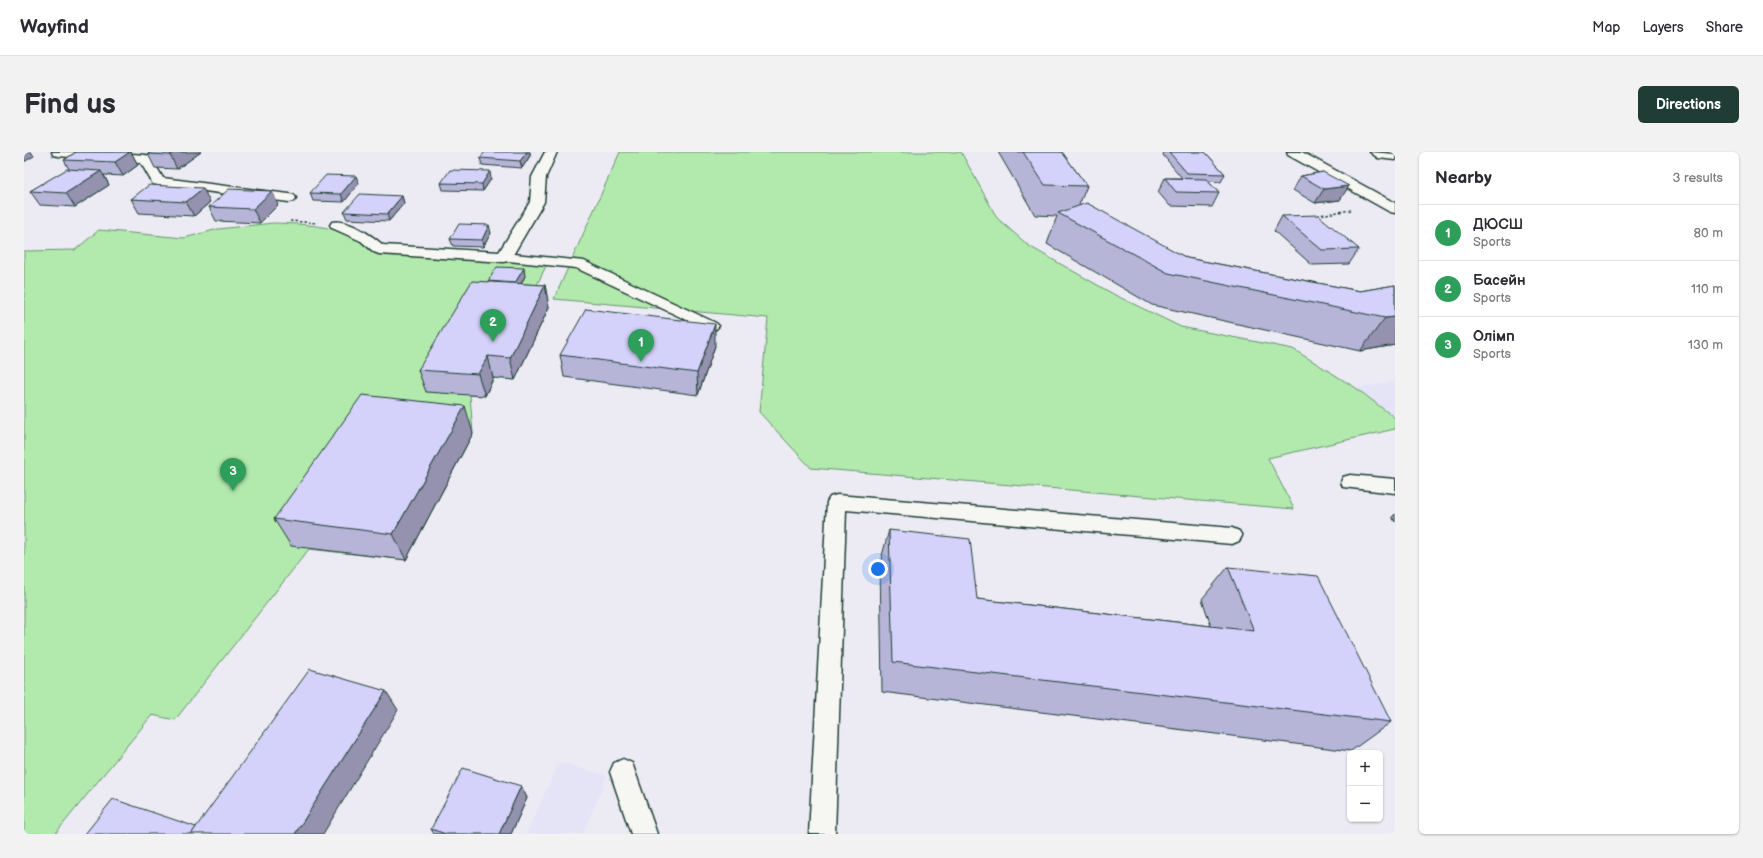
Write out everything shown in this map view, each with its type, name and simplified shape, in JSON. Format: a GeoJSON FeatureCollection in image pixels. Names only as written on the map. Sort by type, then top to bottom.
{"type":"FeatureCollection","features":[{"type":"Feature","properties":{"kind":"street"},"geometry":{"type":"LineString","coordinates":[[58,152],[145,159],[158,181],[289,198]]}},
{"type":"Feature","properties":{"kind":"street"},"geometry":{"type":"LineString","coordinates":[[337,225],[366,238],[379,249],[504,257],[537,202],[539,177],[551,152]]}},
{"type":"Feature","properties":{"kind":"street"},"geometry":{"type":"LineString","coordinates":[[1293,152],[1391,207]]}},
{"type":"Feature","properties":{"kind":"lane"},"geometry":{"type":"LineString","coordinates":[[1376,152],[1382,156],[1395,157]]}},
{"type":"Feature","properties":{"kind":"lane"},"geometry":{"type":"LineString","coordinates":[[504,257],[579,264],[710,326]]}},
{"type":"Feature","properties":{"kind":"lane"},"geometry":{"type":"LineString","coordinates":[[1350,482],[1395,486]]}},
{"type":"Feature","properties":{"kind":"lane"},"geometry":{"type":"LineString","coordinates":[[822,834],[837,502],[1232,536]]}},
{"type":"Feature","properties":{"kind":"lane"},"geometry":{"type":"LineString","coordinates":[[623,772],[644,834]]}},
{"type":"Feature","properties":{"kind":"path"},"geometry":{"type":"LineString","coordinates":[[1309,216],[1391,207]]}},
{"type":"Feature","properties":{"kind":"shaded area"},"geometry":{"type":"Polygon","coordinates":[[[1395,381],[1395,418],[1356,388],[1395,381]]]}},
{"type":"Feature","properties":{"kind":"shaded area"},"geometry":{"type":"Polygon","coordinates":[[[559,762],[607,776],[583,834],[526,834],[559,762]]]}},
{"type":"Feature","properties":{"kind":"green space"},"geometry":{"type":"Polygon","coordinates":[[[620,152],[961,152],[997,218],[1029,246],[1115,295],[1181,327],[1293,349],[1356,388],[1395,418],[1395,429],[1268,458],[1294,509],[811,468],[759,412],[768,318],[554,299],[620,152]]]}},
{"type":"Feature","properties":{"kind":"green space"},"geometry":{"type":"Polygon","coordinates":[[[273,223],[313,225],[340,231],[363,243],[373,252],[547,264],[527,305],[549,307],[515,380],[494,378],[485,396],[470,395],[473,433],[406,560],[309,549],[175,720],[152,715],[55,834],[24,834],[24,251],[75,250],[99,230],[184,238],[218,229],[273,223]]]}},
{"type":"Feature","properties":{"kind":"building"},"geometry":{"type":"Polygon","coordinates":[[[76,152],[130,152],[115,162],[64,160],[76,152]]]}},
{"type":"Feature","properties":{"kind":"building"},"geometry":{"type":"Polygon","coordinates":[[[151,152],[175,152],[170,155],[148,154],[151,152]]]}},
{"type":"Feature","properties":{"kind":"building"},"geometry":{"type":"Polygon","coordinates":[[[485,152],[527,152],[520,161],[480,158],[485,152]]]}},
{"type":"Feature","properties":{"kind":"building"},"geometry":{"type":"Polygon","coordinates":[[[1023,152],[1062,152],[1087,186],[1045,185],[1023,152]]]}},
{"type":"Feature","properties":{"kind":"building"},"geometry":{"type":"Polygon","coordinates":[[[1169,152],[1205,152],[1225,174],[1187,173],[1169,152]]]}},
{"type":"Feature","properties":{"kind":"building"},"geometry":{"type":"Polygon","coordinates":[[[67,169],[101,171],[66,193],[30,191],[67,169]]]}},
{"type":"Feature","properties":{"kind":"building"},"geometry":{"type":"Polygon","coordinates":[[[450,170],[490,171],[482,184],[441,183],[450,170]]]}},
{"type":"Feature","properties":{"kind":"building"},"geometry":{"type":"Polygon","coordinates":[[[1323,172],[1349,186],[1324,189],[1301,176],[1323,172]]]}},
{"type":"Feature","properties":{"kind":"building"},"geometry":{"type":"Polygon","coordinates":[[[326,175],[356,176],[341,194],[310,193],[326,175]]]}},
{"type":"Feature","properties":{"kind":"building"},"geometry":{"type":"Polygon","coordinates":[[[1165,178],[1206,179],[1219,193],[1176,192],[1165,178]]]}},
{"type":"Feature","properties":{"kind":"building"},"geometry":{"type":"Polygon","coordinates":[[[149,185],[203,188],[186,202],[131,199],[149,185]]]}},
{"type":"Feature","properties":{"kind":"building"},"geometry":{"type":"Polygon","coordinates":[[[229,189],[272,191],[253,209],[209,207],[229,189]]]}},
{"type":"Feature","properties":{"kind":"building"},"geometry":{"type":"Polygon","coordinates":[[[360,194],[402,196],[387,214],[344,212],[360,194]]]}},
{"type":"Feature","properties":{"kind":"building"},"geometry":{"type":"Polygon","coordinates":[[[1087,203],[1187,258],[1360,291],[1395,285],[1395,317],[1385,318],[1168,273],[1058,213],[1087,203]]]}},
{"type":"Feature","properties":{"kind":"building"},"geometry":{"type":"Polygon","coordinates":[[[1318,215],[1359,249],[1322,250],[1282,216],[1318,215]]]}},
{"type":"Feature","properties":{"kind":"building"},"geometry":{"type":"Polygon","coordinates":[[[459,224],[489,225],[482,240],[450,239],[459,224]]]}},
{"type":"Feature","properties":{"kind":"building"},"geometry":{"type":"Polygon","coordinates":[[[497,267],[524,268],[515,283],[488,281],[497,267]]]}},
{"type":"Feature","properties":{"kind":"building"},"geometry":{"type":"Polygon","coordinates":[[[472,281],[545,285],[510,358],[488,356],[478,374],[418,370],[472,281]]]}},
{"type":"Feature","properties":{"kind":"building"},"geometry":{"type":"Polygon","coordinates":[[[586,309],[715,324],[697,373],[560,355],[586,309]]]}},
{"type":"Feature","properties":{"kind":"building"},"geometry":{"type":"Polygon","coordinates":[[[362,395],[465,406],[393,534],[274,519],[362,395]]]}},
{"type":"Feature","properties":{"kind":"building"},"geometry":{"type":"Polygon","coordinates":[[[889,530],[970,539],[977,599],[1254,631],[1228,567],[1318,576],[1391,722],[893,662],[889,530]]]}},
{"type":"Feature","properties":{"kind":"building"},"geometry":{"type":"Polygon","coordinates":[[[310,669],[386,691],[295,834],[191,834],[310,669]]]}},
{"type":"Feature","properties":{"kind":"building"},"geometry":{"type":"Polygon","coordinates":[[[463,768],[521,786],[499,834],[446,834],[431,829],[463,768]]]}},
{"type":"Feature","properties":{"kind":"building"},"geometry":{"type":"Polygon","coordinates":[[[113,799],[196,827],[191,834],[85,834],[113,799]]]}},
{"type":"Feature","properties":{"kind":"place","name":"Басейн"},"geometry":{"type":"Point","coordinates":[493,342]}},
{"type":"Feature","properties":{"kind":"place","name":"ДЮСШ"},"geometry":{"type":"Point","coordinates":[641,362]}},
{"type":"Feature","properties":{"kind":"place","name":"Олімп"},"geometry":{"type":"Point","coordinates":[233,491]}}]}
